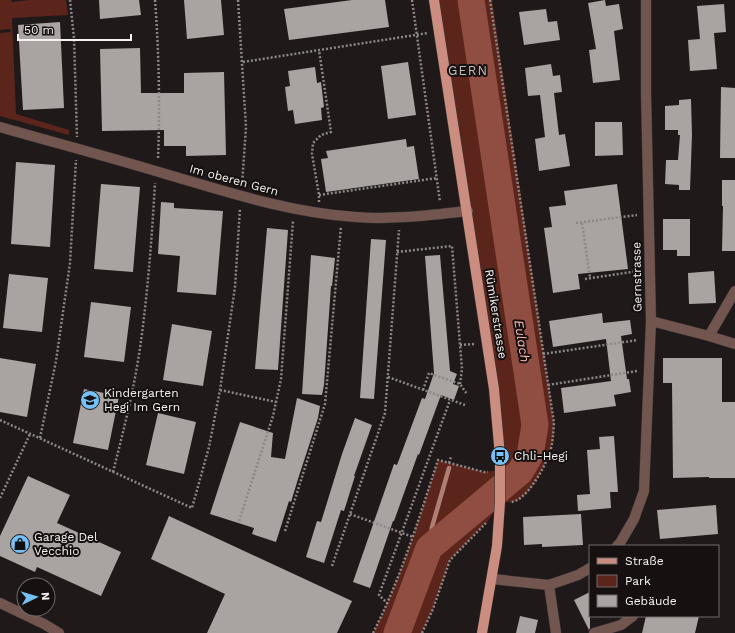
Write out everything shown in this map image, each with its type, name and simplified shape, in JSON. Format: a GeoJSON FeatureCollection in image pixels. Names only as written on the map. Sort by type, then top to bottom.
{"type":"FeatureCollection","features":[{"type":"Feature","properties":{"kind":"main road","name":"Rümikerstrasse"},"geometry":{"type":"LineString","coordinates":[[434,0],[468,211],[494,389],[500,474],[506,502],[482,633]]}},
{"type":"Feature","properties":{"kind":"street","name":"Gernstrasse"},"geometry":{"type":"LineString","coordinates":[[618,545],[634,519],[644,491],[651,321],[646,92],[646,0]]}},
{"type":"Feature","properties":{"kind":"street","name":"Im oberen Gern"},"geometry":{"type":"LineString","coordinates":[[0,127],[294,209],[368,218],[468,211]]}},
{"type":"Feature","properties":{"kind":"street"},"geometry":{"type":"LineString","coordinates":[[709,336],[735,291]]}},
{"type":"Feature","properties":{"kind":"street"},"geometry":{"type":"LineString","coordinates":[[651,321],[735,344]]}},
{"type":"Feature","properties":{"kind":"street"},"geometry":{"type":"LineString","coordinates":[[492,579],[549,585],[589,568]]}},
{"type":"Feature","properties":{"kind":"street"},"geometry":{"type":"LineString","coordinates":[[549,585],[556,633]]}},
{"type":"Feature","properties":{"kind":"street"},"geometry":{"type":"LineString","coordinates":[[0,603],[44,624],[58,633]]}},
{"type":"Feature","properties":{"kind":"street"},"geometry":{"type":"LineString","coordinates":[[594,633],[621,625],[632,617]]}},
{"type":"Feature","properties":{"kind":"path"},"geometry":{"type":"LineString","coordinates":[[40,439],[56,361],[70,263],[77,149],[74,38],[70,0]]}},
{"type":"Feature","properties":{"kind":"path"},"geometry":{"type":"LineString","coordinates":[[154,0],[158,75],[158,163]]}},
{"type":"Feature","properties":{"kind":"path"},"geometry":{"type":"LineString","coordinates":[[0,420],[192,508],[209,447],[220,390],[235,287],[246,127],[238,0]]}},
{"type":"Feature","properties":{"kind":"path"},"geometry":{"type":"LineString","coordinates":[[412,0],[418,35],[441,214]]}},
{"type":"Feature","properties":{"kind":"path"},"geometry":{"type":"LineString","coordinates":[[490,0],[554,423],[553,440],[548,457],[535,482],[518,500],[506,502]]}},
{"type":"Feature","properties":{"kind":"path"},"geometry":{"type":"LineString","coordinates":[[243,62],[430,33]]}},
{"type":"Feature","properties":{"kind":"path"},"geometry":{"type":"LineString","coordinates":[[318,213],[319,195],[312,154],[312,143],[321,135],[331,132],[319,50]]}},
{"type":"Feature","properties":{"kind":"path"},"geometry":{"type":"LineString","coordinates":[[319,195],[437,178]]}},
{"type":"Feature","properties":{"kind":"path"},"geometry":{"type":"LineString","coordinates":[[113,472],[125,426],[141,342],[150,257],[155,181]]}},
{"type":"Feature","properties":{"kind":"path"},"geometry":{"type":"LineString","coordinates":[[238,521],[273,416],[282,379],[294,209]]}},
{"type":"Feature","properties":{"kind":"path"},"geometry":{"type":"LineString","coordinates":[[576,223],[637,215]]}},
{"type":"Feature","properties":{"kind":"path"},"geometry":{"type":"LineString","coordinates":[[285,531],[326,404],[342,216]]}},
{"type":"Feature","properties":{"kind":"path"},"geometry":{"type":"LineString","coordinates":[[332,566],[385,413],[399,217]]}},
{"type":"Feature","properties":{"kind":"path"},"geometry":{"type":"LineString","coordinates":[[582,223],[590,278]]}},
{"type":"Feature","properties":{"kind":"path"},"geometry":{"type":"LineString","coordinates":[[397,252],[452,246],[462,369],[460,384]]}},
{"type":"Feature","properties":{"kind":"path"},"geometry":{"type":"LineString","coordinates":[[585,279],[638,271]]}},
{"type":"Feature","properties":{"kind":"path"},"geometry":{"type":"LineString","coordinates":[[543,354],[638,340]]}},
{"type":"Feature","properties":{"kind":"path"},"geometry":{"type":"LineString","coordinates":[[460,345],[477,344]]}},
{"type":"Feature","properties":{"kind":"path"},"geometry":{"type":"LineString","coordinates":[[548,385],[638,371]]}},
{"type":"Feature","properties":{"kind":"path"},"geometry":{"type":"LineString","coordinates":[[423,390],[429,373],[460,384],[467,394]]}},
{"type":"Feature","properties":{"kind":"path"},"geometry":{"type":"LineString","coordinates":[[388,377],[465,405]]}},
{"type":"Feature","properties":{"kind":"path"},"geometry":{"type":"LineString","coordinates":[[220,390],[276,402]]}},
{"type":"Feature","properties":{"kind":"path"},"geometry":{"type":"LineString","coordinates":[[388,604],[380,595],[450,400]]}},
{"type":"Feature","properties":{"kind":"path"},"geometry":{"type":"LineString","coordinates":[[0,498],[30,434]]}},
{"type":"Feature","properties":{"kind":"path"},"geometry":{"type":"LineString","coordinates":[[449,463],[450,457]]}},
{"type":"Feature","properties":{"kind":"path"},"geometry":{"type":"LineString","coordinates":[[373,633],[388,604],[413,537],[438,460],[484,472],[500,474]]}},
{"type":"Feature","properties":{"kind":"path"},"geometry":{"type":"LineString","coordinates":[[350,514],[413,537]]}},
{"type":"Feature","properties":{"kind":"path"},"geometry":{"type":"LineString","coordinates":[[422,633],[433,609],[450,560],[488,521]]}},
{"type":"Feature","properties":{"kind":"green space"},"geometry":{"type":"Polygon","coordinates":[[[0,0],[11,0],[12,2],[29,0],[66,0],[68,15],[12,18],[16,114],[69,130],[69,135],[0,116],[0,33],[11,32],[10,29],[0,30],[0,0]]]}},
{"type":"Feature","properties":{"kind":"green space"},"geometry":{"type":"Polygon","coordinates":[[[434,0],[492,0],[554,423],[553,439],[548,457],[534,484],[522,497],[516,501],[500,502],[488,521],[450,560],[433,609],[422,633],[373,633],[401,569],[438,460],[484,472],[501,470],[434,0]]]}},
{"type":"Feature","properties":{"kind":"building"},"geometry":{"type":"Polygon","coordinates":[[[99,0],[139,0],[141,15],[100,19],[99,0]]]}},
{"type":"Feature","properties":{"kind":"building"},"geometry":{"type":"Polygon","coordinates":[[[184,0],[221,0],[224,35],[187,39],[184,0]]]}},
{"type":"Feature","properties":{"kind":"building"},"geometry":{"type":"Polygon","coordinates":[[[352,0],[385,0],[389,27],[289,40],[284,9],[352,0]]]}},
{"type":"Feature","properties":{"kind":"building"},"geometry":{"type":"Polygon","coordinates":[[[605,0],[606,6],[619,4],[623,29],[614,31],[620,80],[593,83],[589,50],[596,49],[588,3],[605,0]]]}},
{"type":"Feature","properties":{"kind":"building"},"geometry":{"type":"Polygon","coordinates":[[[724,4],[726,32],[714,33],[717,69],[690,71],[688,40],[700,39],[697,6],[724,4]]]}},
{"type":"Feature","properties":{"kind":"building"},"geometry":{"type":"Polygon","coordinates":[[[546,9],[548,22],[557,21],[560,40],[524,45],[519,12],[546,9]]]}},
{"type":"Feature","properties":{"kind":"building"},"geometry":{"type":"Polygon","coordinates":[[[60,22],[64,108],[23,110],[18,25],[60,22]]]}},
{"type":"Feature","properties":{"kind":"building"},"geometry":{"type":"Polygon","coordinates":[[[140,48],[141,93],[184,93],[184,73],[224,72],[226,155],[186,156],[186,146],[164,146],[164,130],[102,131],[100,49],[140,48]]]}},
{"type":"Feature","properties":{"kind":"building"},"geometry":{"type":"Polygon","coordinates":[[[408,62],[416,115],[388,119],[381,66],[408,62]]]}},
{"type":"Feature","properties":{"kind":"building"},"geometry":{"type":"Polygon","coordinates":[[[551,64],[553,76],[560,75],[562,92],[554,93],[559,135],[565,134],[570,166],[539,171],[535,139],[545,137],[540,95],[528,96],[525,68],[551,64]]]}},
{"type":"Feature","properties":{"kind":"building"},"geometry":{"type":"Polygon","coordinates":[[[315,67],[317,83],[321,82],[324,107],[321,108],[322,120],[295,124],[293,110],[288,111],[285,87],[290,86],[288,71],[315,67]]]}},
{"type":"Feature","properties":{"kind":"building"},"geometry":{"type":"Polygon","coordinates":[[[721,87],[735,88],[735,158],[720,158],[721,87]]]}},
{"type":"Feature","properties":{"kind":"building"},"geometry":{"type":"Polygon","coordinates":[[[691,99],[692,135],[690,190],[679,190],[679,185],[665,184],[666,160],[678,160],[680,135],[678,135],[678,130],[665,130],[665,106],[679,105],[679,100],[691,99]]]}},
{"type":"Feature","properties":{"kind":"building"},"geometry":{"type":"Polygon","coordinates":[[[595,122],[622,122],[623,155],[595,156],[595,122]]]}},
{"type":"Feature","properties":{"kind":"building"},"geometry":{"type":"Polygon","coordinates":[[[406,139],[407,147],[414,146],[419,179],[326,192],[321,159],[328,158],[326,151],[406,139]]]}},
{"type":"Feature","properties":{"kind":"building"},"geometry":{"type":"Polygon","coordinates":[[[16,162],[55,165],[50,247],[11,244],[16,162]]]}},
{"type":"Feature","properties":{"kind":"building"},"geometry":{"type":"Polygon","coordinates":[[[722,180],[735,180],[735,251],[722,251],[722,180]]]}},
{"type":"Feature","properties":{"kind":"building"},"geometry":{"type":"Polygon","coordinates":[[[101,184],[140,187],[133,272],[94,269],[101,184]]]}},
{"type":"Feature","properties":{"kind":"building"},"geometry":{"type":"Polygon","coordinates":[[[617,184],[628,269],[578,274],[580,289],[553,293],[544,228],[552,227],[549,207],[566,205],[564,191],[617,184]]]}},
{"type":"Feature","properties":{"kind":"building"},"geometry":{"type":"Polygon","coordinates":[[[161,202],[174,203],[174,208],[223,211],[216,295],[177,292],[180,256],[158,254],[161,202]]]}},
{"type":"Feature","properties":{"kind":"building"},"geometry":{"type":"Polygon","coordinates":[[[663,219],[690,219],[690,256],[677,256],[677,250],[663,250],[663,219]]]}},
{"type":"Feature","properties":{"kind":"building"},"geometry":{"type":"Polygon","coordinates":[[[267,228],[288,230],[278,370],[255,369],[267,228]]]}},
{"type":"Feature","properties":{"kind":"building"},"geometry":{"type":"Polygon","coordinates":[[[371,239],[386,240],[374,399],[360,398],[371,239]]]}},
{"type":"Feature","properties":{"kind":"building"},"geometry":{"type":"Polygon","coordinates":[[[311,255],[335,258],[331,286],[322,395],[302,394],[311,255]]]}},
{"type":"Feature","properties":{"kind":"building"},"geometry":{"type":"Polygon","coordinates":[[[440,255],[450,371],[457,374],[453,384],[459,386],[454,400],[441,395],[393,521],[370,588],[353,582],[394,464],[397,465],[422,398],[425,399],[434,373],[425,256],[440,255]]]}},
{"type":"Feature","properties":{"kind":"building"},"geometry":{"type":"Polygon","coordinates":[[[714,271],[716,303],[689,304],[688,273],[714,271]]]}},
{"type":"Feature","properties":{"kind":"building"},"geometry":{"type":"Polygon","coordinates":[[[9,274],[48,278],[42,332],[3,328],[9,274]]]}},
{"type":"Feature","properties":{"kind":"building"},"geometry":{"type":"Polygon","coordinates":[[[91,302],[131,307],[124,362],[84,357],[91,302]]]}},
{"type":"Feature","properties":{"kind":"building"},"geometry":{"type":"Polygon","coordinates":[[[602,313],[603,323],[630,320],[632,334],[621,336],[627,379],[629,379],[631,392],[614,395],[616,406],[564,413],[561,388],[611,381],[606,339],[553,347],[549,321],[602,313]]]}},
{"type":"Feature","properties":{"kind":"building"},"geometry":{"type":"Polygon","coordinates":[[[172,324],[212,331],[203,386],[163,380],[172,324]]]}},
{"type":"Feature","properties":{"kind":"building"},"geometry":{"type":"Polygon","coordinates":[[[0,358],[36,364],[27,417],[0,412],[0,358]]]}},
{"type":"Feature","properties":{"kind":"building"},"geometry":{"type":"Polygon","coordinates":[[[663,358],[722,358],[722,402],[735,402],[735,478],[673,478],[672,383],[663,383],[663,358]]]}},
{"type":"Feature","properties":{"kind":"building"},"geometry":{"type":"Polygon","coordinates":[[[84,389],[119,396],[108,450],[73,443],[84,389]]]}},
{"type":"Feature","properties":{"kind":"building"},"geometry":{"type":"Polygon","coordinates":[[[297,398],[320,406],[318,418],[291,502],[289,501],[276,542],[252,534],[254,528],[210,514],[240,422],[273,433],[271,457],[285,459],[297,398]]]}},
{"type":"Feature","properties":{"kind":"building"},"geometry":{"type":"Polygon","coordinates":[[[158,413],[196,422],[184,474],[146,465],[158,413]]]}},
{"type":"Feature","properties":{"kind":"building"},"geometry":{"type":"Polygon","coordinates":[[[355,418],[372,425],[354,476],[344,511],[341,510],[324,563],[306,557],[317,521],[321,522],[355,418]]]}},
{"type":"Feature","properties":{"kind":"building"},"geometry":{"type":"Polygon","coordinates":[[[614,436],[618,492],[610,492],[611,508],[578,511],[577,495],[590,494],[587,450],[600,449],[599,437],[614,436]]]}},
{"type":"Feature","properties":{"kind":"building"},"geometry":{"type":"Polygon","coordinates":[[[28,476],[70,495],[57,523],[121,552],[101,596],[37,567],[35,572],[0,556],[0,536],[28,476]]]}},
{"type":"Feature","properties":{"kind":"building"},"geometry":{"type":"Polygon","coordinates":[[[716,505],[718,534],[660,539],[657,510],[716,505]]]}},
{"type":"Feature","properties":{"kind":"building"},"geometry":{"type":"Polygon","coordinates":[[[581,514],[583,545],[542,547],[542,544],[524,545],[523,517],[581,514]]]}},
{"type":"Feature","properties":{"kind":"building"},"geometry":{"type":"Polygon","coordinates":[[[169,516],[352,601],[337,633],[207,633],[225,594],[151,559],[169,516]]]}},
{"type":"Feature","properties":{"kind":"building"},"geometry":{"type":"Polygon","coordinates":[[[589,592],[589,630],[574,600],[589,592]]]}},
{"type":"Feature","properties":{"kind":"building"},"geometry":{"type":"Polygon","coordinates":[[[520,616],[538,620],[535,633],[516,633],[520,616]]]}},
{"type":"Feature","properties":{"kind":"building"},"geometry":{"type":"Polygon","coordinates":[[[646,617],[699,617],[695,633],[642,633],[646,617]]]}},
{"type":"Feature","properties":{"kind":"waterway","name":"Eulach"},"geometry":{"type":"LineString","coordinates":[[397,633],[429,548],[520,472],[530,455],[535,425],[471,0]]}},
{"type":"Feature","properties":{"kind":"waterway"},"geometry":{"type":"LineString","coordinates":[[429,548],[432,527],[449,468]]}},
{"type":"Feature","properties":{"kind":"place","name":"Kindergarten Hegi Im Gern"},"geometry":{"type":"Point","coordinates":[90,400]}},
{"type":"Feature","properties":{"kind":"place","name":"Chli-Hegi"},"geometry":{"type":"Point","coordinates":[500,456]}},
{"type":"Feature","properties":{"kind":"place","name":"Garage Del Vecchio"},"geometry":{"type":"Point","coordinates":[20,544]}},
{"type":"Feature","properties":{"kind":"district","name":"GERN"},"geometry":{"type":"Point","coordinates":[468,70]}}]}
